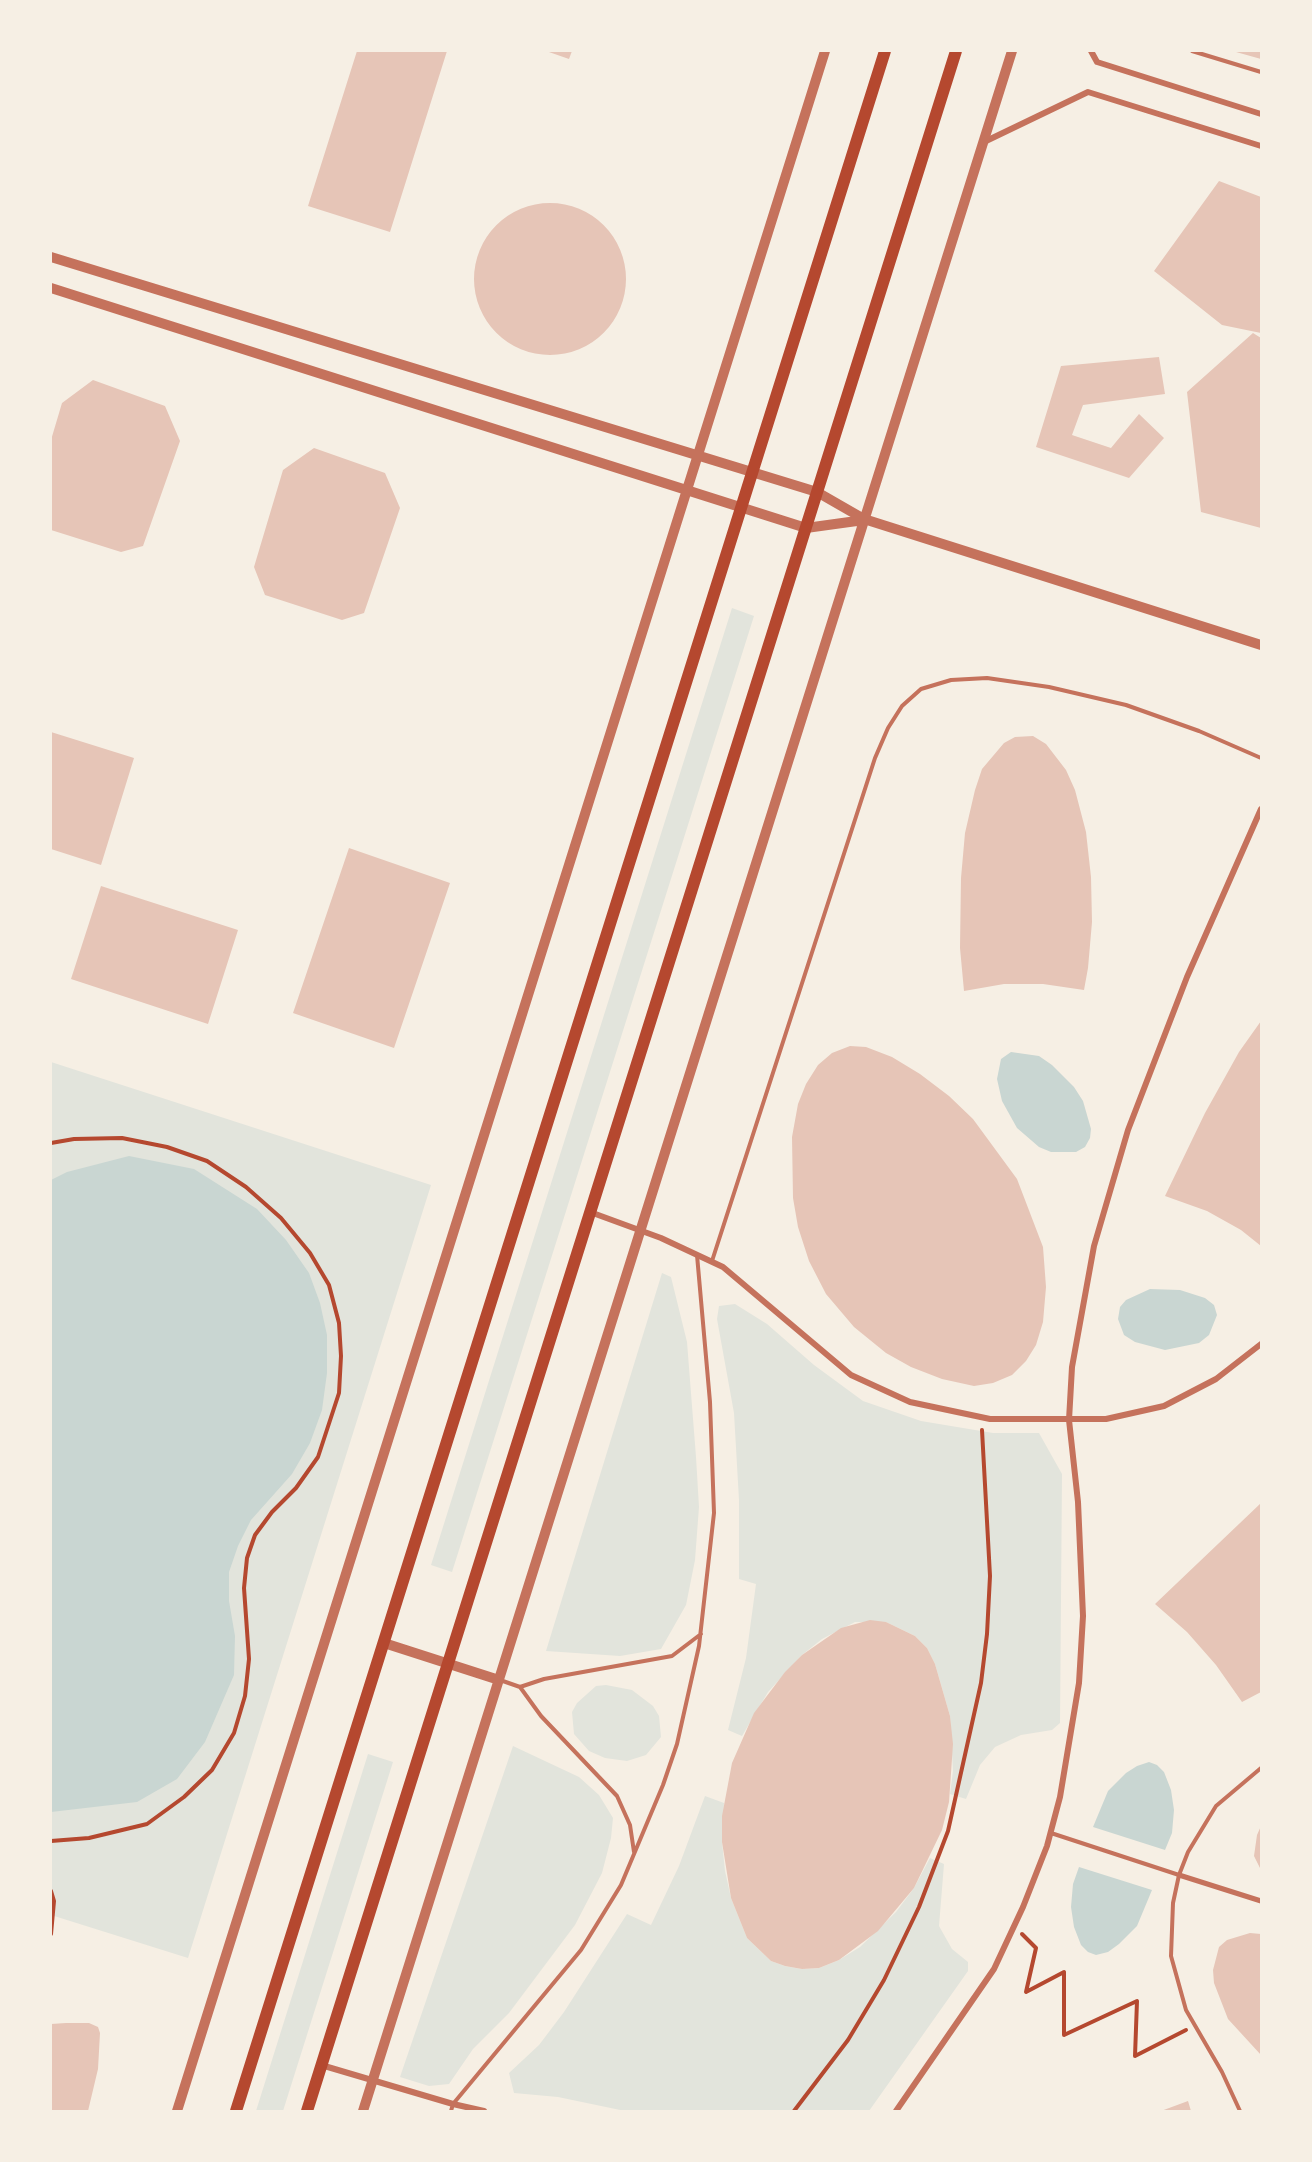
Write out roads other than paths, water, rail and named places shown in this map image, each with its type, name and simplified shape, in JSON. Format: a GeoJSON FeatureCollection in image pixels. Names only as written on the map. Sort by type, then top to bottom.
{"type":"FeatureCollection","features":[{"type":"Feature","properties":{"kind":"main road"},"geometry":{"type":"LineString","coordinates":[[236,2111],[885,51]]}},
{"type":"Feature","properties":{"kind":"main road"},"geometry":{"type":"LineString","coordinates":[[307,2111],[956,51]]}},
{"type":"Feature","properties":{"kind":"street"},"geometry":{"type":"LineString","coordinates":[[177,2111],[825,51]]}},
{"type":"Feature","properties":{"kind":"street"},"geometry":{"type":"LineString","coordinates":[[363,2111],[1012,51]]}},
{"type":"Feature","properties":{"kind":"street"},"geometry":{"type":"LineString","coordinates":[[1091,51],[1097,62],[1261,114]]}},
{"type":"Feature","properties":{"kind":"street"},"geometry":{"type":"LineString","coordinates":[[983,142],[1088,92],[1261,146]]}},
{"type":"Feature","properties":{"kind":"street"},"geometry":{"type":"LineString","coordinates":[[51,257],[817,492],[864,519],[1261,645]]}},
{"type":"Feature","properties":{"kind":"street"},"geometry":{"type":"LineString","coordinates":[[51,288],[806,528],[864,519]]}},
{"type":"Feature","properties":{"kind":"street"},"geometry":{"type":"LineString","coordinates":[[896,2111],[994,1969],[1014,1927],[1051,1833],[1071,1743],[1079,1683],[1083,1616],[1078,1502],[1069,1420],[1072,1366],[1094,1246],[1128,1130],[1187,977],[1261,809]]}},
{"type":"Feature","properties":{"kind":"street"},"geometry":{"type":"LineString","coordinates":[[590,1212],[641,1230],[723,1267],[851,1375],[910,1402],[982,1417],[1106,1419],[1164,1406],[1216,1379],[1261,1344]]}},
{"type":"Feature","properties":{"kind":"street"},"geometry":{"type":"LineString","coordinates":[[384,1643],[499,1680]]}},
{"type":"Feature","properties":{"kind":"street"},"geometry":{"type":"LineString","coordinates":[[1179,1875],[1261,1901]]}},
{"type":"Feature","properties":{"kind":"street"},"geometry":{"type":"LineString","coordinates":[[321,2065],[452,2108],[483,2111]]}},
{"type":"Feature","properties":{"kind":"lane"},"geometry":{"type":"LineString","coordinates":[[1192,51],[1261,72]]}},
{"type":"Feature","properties":{"kind":"lane"},"geometry":{"type":"LineString","coordinates":[[712,1261],[875,758],[888,728],[902,706],[921,689],[951,680],[987,678],[1048,687],[1126,705],[1199,731],[1261,758]]}},
{"type":"Feature","properties":{"kind":"lane"},"geometry":{"type":"LineString","coordinates":[[452,2108],[581,1950],[621,1885],[676,1744],[701,1634],[714,1513],[710,1402],[697,1254]]}},
{"type":"Feature","properties":{"kind":"lane"},"geometry":{"type":"LineString","coordinates":[[520,1687],[544,1679],[672,1656],[701,1634]]}},
{"type":"Feature","properties":{"kind":"lane"},"geometry":{"type":"LineString","coordinates":[[499,1680],[520,1687],[541,1716],[617,1796],[630,1825],[634,1853]]}},
{"type":"Feature","properties":{"kind":"lane"},"geometry":{"type":"LineString","coordinates":[[1240,2111],[1186,2010],[1171,1956],[1173,1903],[1179,1875],[1188,1852],[1216,1806],[1261,1768]]}},
{"type":"Feature","properties":{"kind":"lane"},"geometry":{"type":"LineString","coordinates":[[1051,1833],[1179,1875]]}}]}
